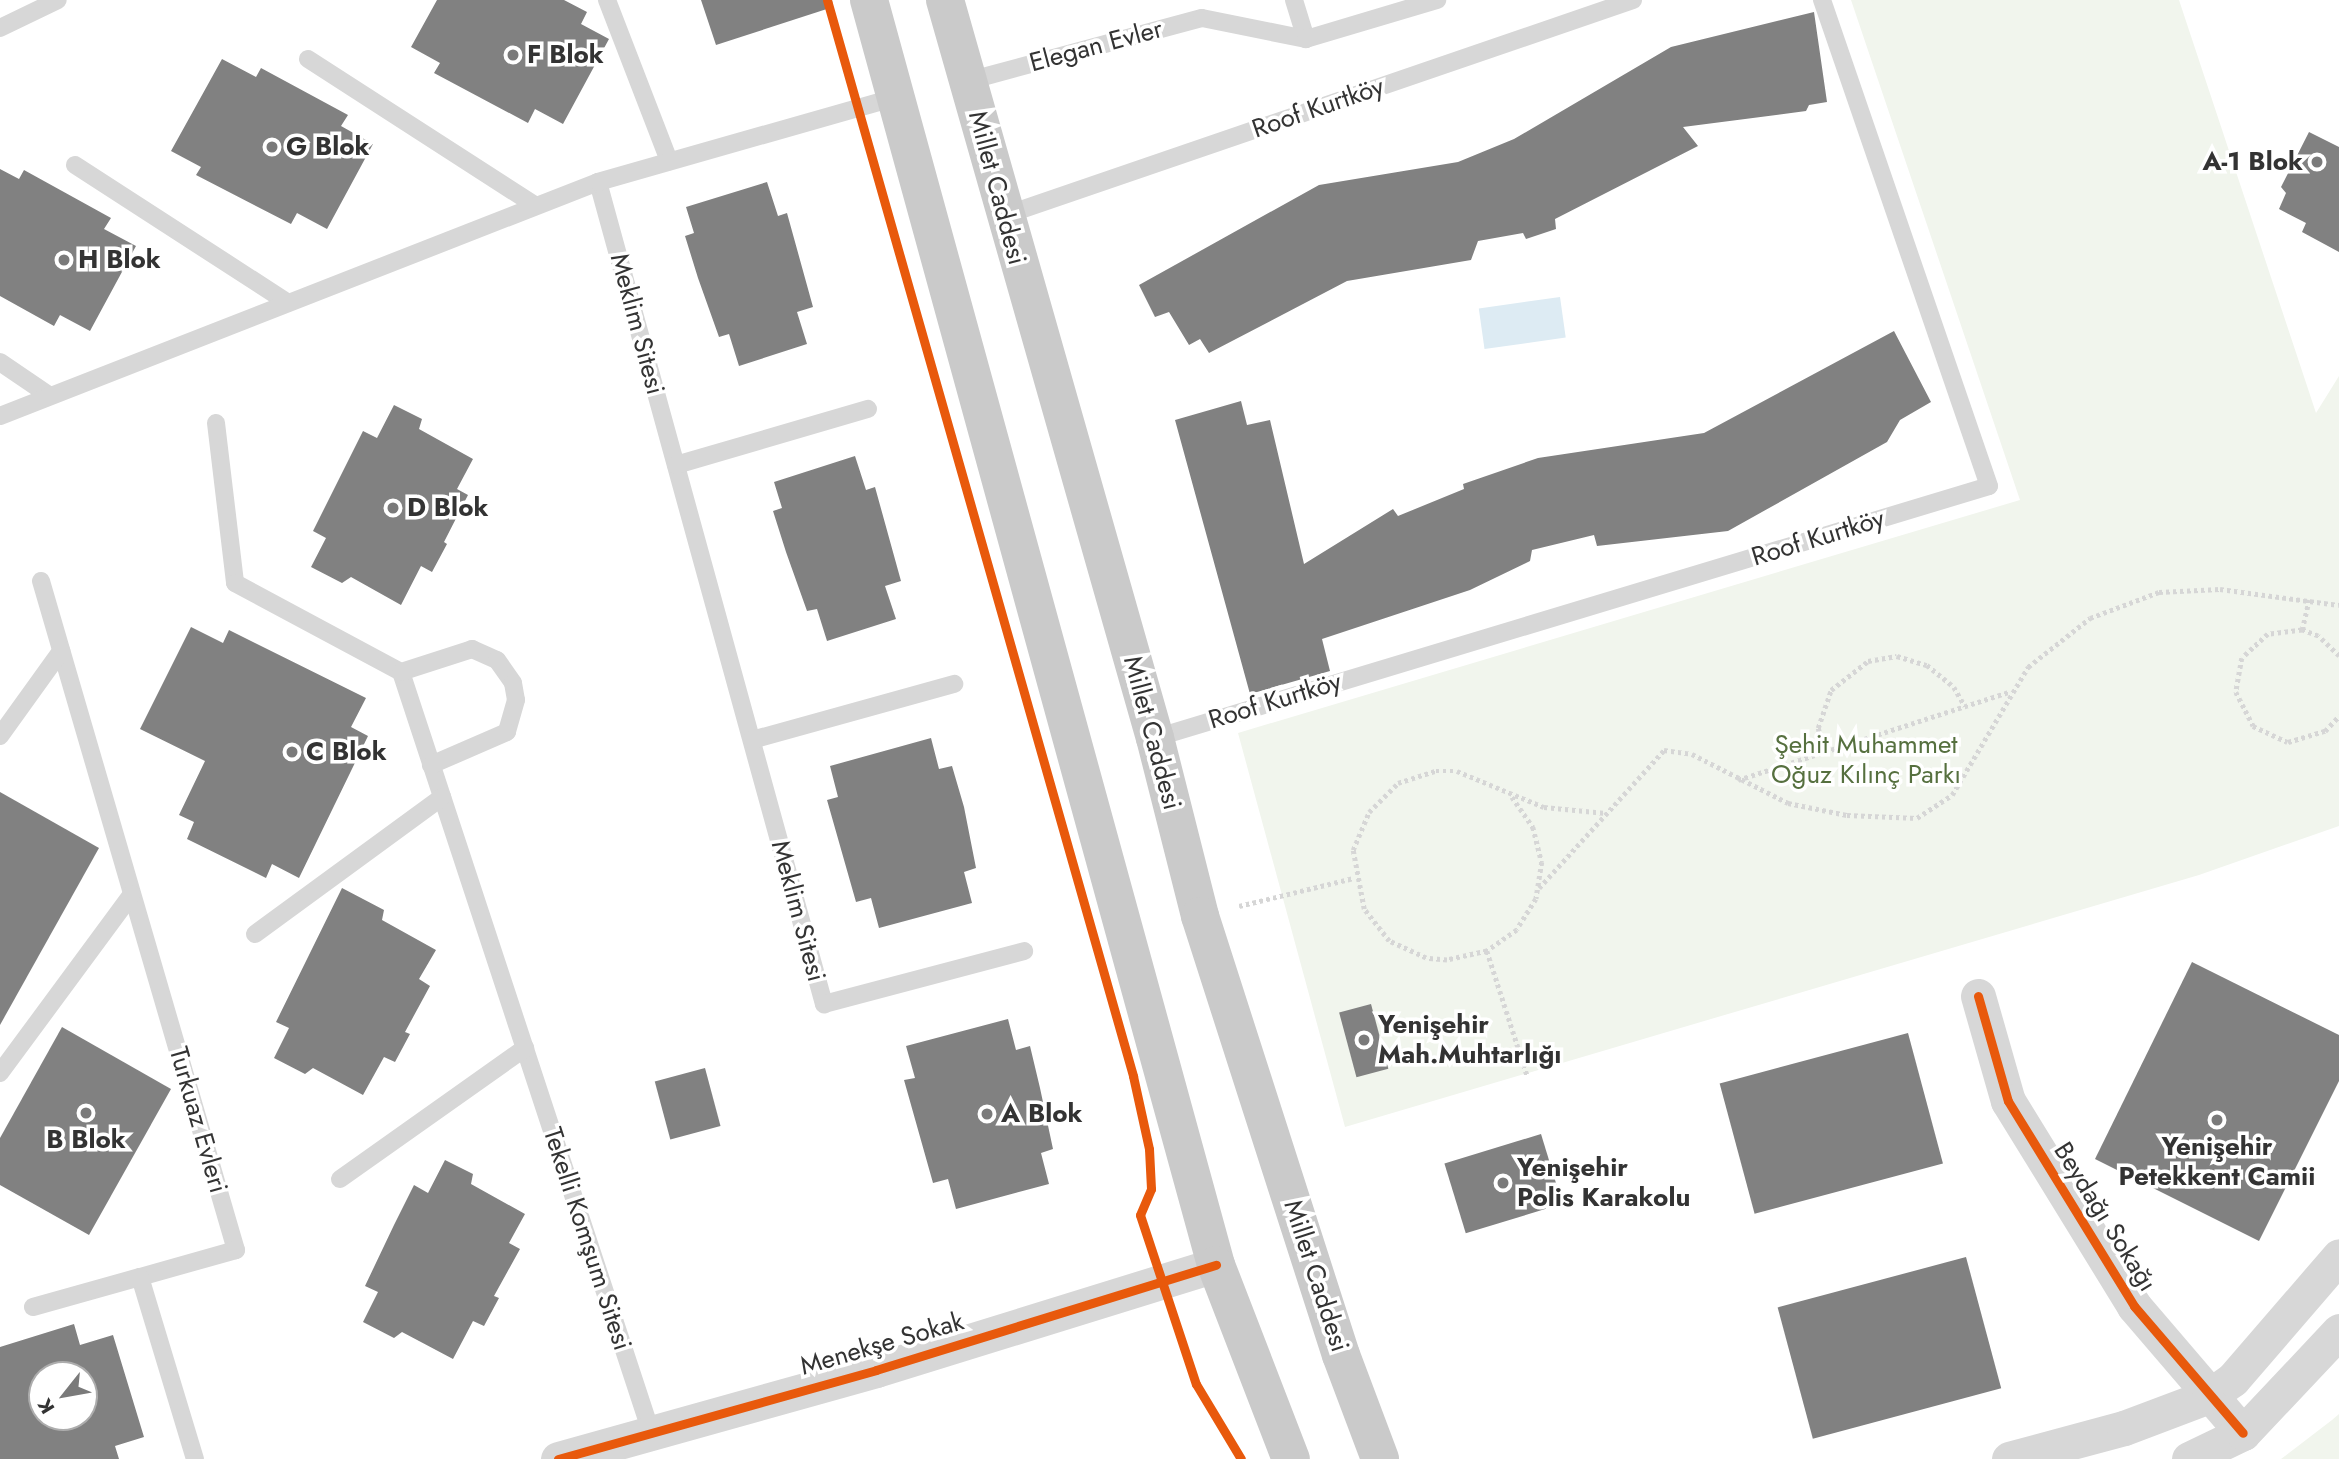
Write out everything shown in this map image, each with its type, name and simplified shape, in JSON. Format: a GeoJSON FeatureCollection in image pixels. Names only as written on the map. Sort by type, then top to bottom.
{"type":"FeatureCollection","features":[{"type":"Feature","properties":{"kind":"main road"},"geometry":{"type":"LineString","coordinates":[[869,0],[1216,1265],[1291,1459]]}},
{"type":"Feature","properties":{"kind":"main road","name":"Millet Caddesi"},"geometry":{"type":"LineString","coordinates":[[945,0],[1003,216],[1155,737],[1200,916],[1341,1355],[1380,1459]]}},
{"type":"Feature","properties":{"kind":"street","name":"Beydağı Sokağı"},"geometry":{"type":"LineString","coordinates":[[1978,996],[2008,1101],[2134,1307],[2244,1433]]}},
{"type":"Feature","properties":{"kind":"street"},"geometry":{"type":"LineString","coordinates":[[2009,1459],[2123,1428],[2209,1395],[2233,1378],[2339,1256]]}},
{"type":"Feature","properties":{"kind":"street","name":"Menekşe Sokak"},"geometry":{"type":"LineString","coordinates":[[558,1459],[650,1429],[876,1370],[1216,1265]]}},
{"type":"Feature","properties":{"kind":"street"},"geometry":{"type":"LineString","coordinates":[[2189,1459],[2244,1433],[2339,1331]]}},
{"type":"Feature","properties":{"kind":"lane"},"geometry":{"type":"LineString","coordinates":[[0,28],[58,0]]}},
{"type":"Feature","properties":{"kind":"lane"},"geometry":{"type":"LineString","coordinates":[[607,0],[669,161]]}},
{"type":"Feature","properties":{"kind":"lane"},"geometry":{"type":"LineString","coordinates":[[1294,0],[1307,39]]}},
{"type":"Feature","properties":{"kind":"lane","name":"Elegan Evler"},"geometry":{"type":"LineString","coordinates":[[968,81],[1202,18],[1307,39],[1437,0]]}},
{"type":"Feature","properties":{"kind":"lane","name":"Roof Kurtköy"},"geometry":{"type":"LineString","coordinates":[[1003,216],[1633,0]]}},
{"type":"Feature","properties":{"kind":"lane","name":"Roof Kurtköy"},"geometry":{"type":"LineString","coordinates":[[1155,737],[1989,486],[1822,0]]}},
{"type":"Feature","properties":{"kind":"lane"},"geometry":{"type":"LineString","coordinates":[[308,59],[536,206]]}},
{"type":"Feature","properties":{"kind":"lane"},"geometry":{"type":"LineString","coordinates":[[0,416],[598,182],[896,97]]}},
{"type":"Feature","properties":{"kind":"lane"},"geometry":{"type":"LineString","coordinates":[[75,165],[288,303]]}},
{"type":"Feature","properties":{"kind":"lane","name":"Meklim Sitesi"},"geometry":{"type":"LineString","coordinates":[[598,182],[824,1004],[1024,951]]}},
{"type":"Feature","properties":{"kind":"lane"},"geometry":{"type":"LineString","coordinates":[[0,362],[50,396]]}},
{"type":"Feature","properties":{"kind":"lane"},"geometry":{"type":"LineString","coordinates":[[677,466],[868,409]]}},
{"type":"Feature","properties":{"kind":"lane"},"geometry":{"type":"LineString","coordinates":[[216,423],[235,583],[401,672],[472,649],[497,660],[513,683],[516,700],[506,732],[431,765]]}},
{"type":"Feature","properties":{"kind":"lane","name":"Turkuaz Evleri"},"geometry":{"type":"LineString","coordinates":[[33,1307],[236,1250],[41,581]]}},
{"type":"Feature","properties":{"kind":"lane"},"geometry":{"type":"LineString","coordinates":[[0,736],[61,651]]}},
{"type":"Feature","properties":{"kind":"lane","name":"Tekelli Komşum Sitesi"},"geometry":{"type":"LineString","coordinates":[[401,672],[650,1429]]}},
{"type":"Feature","properties":{"kind":"lane"},"geometry":{"type":"LineString","coordinates":[[752,740],[954,684]]}},
{"type":"Feature","properties":{"kind":"lane"},"geometry":{"type":"LineString","coordinates":[[255,934],[442,797]]}},
{"type":"Feature","properties":{"kind":"lane"},"geometry":{"type":"LineString","coordinates":[[0,1073],[132,894]]}},
{"type":"Feature","properties":{"kind":"lane"},"geometry":{"type":"LineString","coordinates":[[340,1179],[524,1048]]}},
{"type":"Feature","properties":{"kind":"lane"},"geometry":{"type":"LineString","coordinates":[[140,1278],[195,1459]]}},
{"type":"Feature","properties":{"kind":"path"},"geometry":{"type":"LineString","coordinates":[[1539,888],[1539,844],[1512,797],[1496,784],[1457,771],[1436,771],[1398,783],[1369,811],[1359,830],[1354,877],[1375,926],[1407,951],[1447,960],[1486,951],[1517,930],[1539,888],[1664,750],[1692,754],[1737,780],[1821,811],[1917,818],[1952,795],[2010,692],[2054,643],[2124,601],[2159,592],[2220,589],[2339,605]]}},
{"type":"Feature","properties":{"kind":"path"},"geometry":{"type":"LineString","coordinates":[[2302,630],[2309,600]]}},
{"type":"Feature","properties":{"kind":"path"},"geometry":{"type":"LineString","coordinates":[[2339,656],[2318,636],[2302,630],[2268,634],[2248,651],[2237,674],[2242,710],[2269,737],[2288,742],[2325,732],[2339,716]]}},
{"type":"Feature","properties":{"kind":"path"},"geometry":{"type":"LineString","coordinates":[[1824,752],[1818,728],[1825,703],[1842,678],[1868,661],[1897,656],[1927,665],[1954,687],[1965,706]]}},
{"type":"Feature","properties":{"kind":"path"},"geometry":{"type":"LineString","coordinates":[[1737,780],[2010,692]]}},
{"type":"Feature","properties":{"kind":"path"},"geometry":{"type":"LineString","coordinates":[[1512,797],[1545,807],[1606,813]]}},
{"type":"Feature","properties":{"kind":"path"},"geometry":{"type":"LineString","coordinates":[[1200,916],[1354,877]]}},
{"type":"Feature","properties":{"kind":"path"},"geometry":{"type":"LineString","coordinates":[[1486,951],[1527,1075]]}},
{"type":"Feature","properties":{"kind":"green space","name":"Şehit Muhammet Oğuz Kılınç Parkı"},"geometry":{"type":"Polygon","coordinates":[[[1851,0],[2179,0],[2316,413],[2339,376],[2339,826],[2199,875],[1345,1127],[1238,733],[2020,500],[1851,0]]]}},
{"type":"Feature","properties":{"kind":"green space"},"geometry":{"type":"Polygon","coordinates":[[[2339,1414],[2339,1459],[2281,1459],[2332,1420],[2339,1414]]]}},
{"type":"Feature","properties":{"kind":"shaded area"},"geometry":{"type":"Polygon","coordinates":[[[1560,297],[1566,338],[1485,349],[1479,308],[1560,297]]]}},
{"type":"Feature","properties":{"kind":"building","name":"F Blok"},"geometry":{"type":"Polygon","coordinates":[[[437,0],[564,0],[587,12],[581,24],[609,39],[563,124],[535,109],[528,123],[434,73],[440,63],[411,47],[437,0]]]}},
{"type":"Feature","properties":{"kind":"building"},"geometry":{"type":"Polygon","coordinates":[[[701,0],[832,0],[833,7],[716,45],[701,0]]]}},
{"type":"Feature","properties":{"kind":"building"},"geometry":{"type":"Polygon","coordinates":[[[1814,12],[1827,102],[1809,105],[1806,111],[1683,127],[1698,146],[1555,219],[1556,229],[1526,239],[1523,233],[1478,241],[1471,260],[1347,281],[1209,353],[1200,339],[1189,345],[1169,312],[1155,317],[1139,285],[1319,185],[1458,162],[1514,139],[1671,47],[1814,12]]]}},
{"type":"Feature","properties":{"kind":"building","name":"G Blok"},"geometry":{"type":"Polygon","coordinates":[[[222,59],[256,77],[261,68],[348,115],[341,126],[373,144],[327,229],[297,213],[291,224],[196,175],[201,167],[171,151],[222,59]]]}},
{"type":"Feature","properties":{"kind":"building","name":"A-1 Blok"},"geometry":{"type":"Polygon","coordinates":[[[2309,132],[2339,147],[2339,252],[2302,232],[2306,223],[2279,209],[2286,193],[2281,187],[2309,132]]]}},
{"type":"Feature","properties":{"kind":"building","name":"H Blok"},"geometry":{"type":"Polygon","coordinates":[[[0,169],[19,179],[24,170],[111,218],[104,229],[136,246],[90,331],[60,315],[54,326],[0,296],[0,169]]]}},
{"type":"Feature","properties":{"kind":"building"},"geometry":{"type":"Polygon","coordinates":[[[767,182],[778,216],[787,213],[813,307],[797,312],[807,344],[739,366],[729,334],[719,337],[698,278],[685,236],[694,233],[686,207],[767,182]]]}},
{"type":"Feature","properties":{"kind":"building"},"geometry":{"type":"Polygon","coordinates":[[[1894,331],[1931,402],[1900,420],[1887,442],[1728,531],[1597,546],[1594,535],[1532,550],[1530,561],[1470,590],[1322,639],[1330,671],[1250,694],[1175,420],[1241,401],[1247,425],[1270,420],[1304,564],[1393,509],[1398,516],[1464,489],[1463,484],[1538,458],[1704,433],[1894,331]]]}},
{"type":"Feature","properties":{"kind":"building","name":"D Blok"},"geometry":{"type":"Polygon","coordinates":[[[394,405],[422,419],[419,429],[473,459],[457,489],[468,495],[444,542],[447,544],[432,572],[421,566],[401,605],[351,577],[342,583],[311,567],[326,538],[313,531],[363,431],[377,438],[394,405]]]}},
{"type":"Feature","properties":{"kind":"building"},"geometry":{"type":"Polygon","coordinates":[[[855,456],[866,490],[875,487],[901,581],[885,586],[896,619],[827,641],[817,609],[807,611],[786,552],[773,511],[782,508],[774,482],[855,456]]]}},
{"type":"Feature","properties":{"kind":"building","name":"C Blok"},"geometry":{"type":"Polygon","coordinates":[[[191,627],[223,643],[229,630],[366,698],[351,727],[368,736],[299,878],[272,864],[266,878],[187,839],[194,822],[179,815],[205,761],[140,729],[191,627]]]}},
{"type":"Feature","properties":{"kind":"building"},"geometry":{"type":"Polygon","coordinates":[[[931,738],[939,769],[952,766],[964,807],[976,868],[964,872],[972,903],[879,928],[871,898],[856,902],[827,800],[838,797],[830,766],[931,738]]]}},
{"type":"Feature","properties":{"kind":"building"},"geometry":{"type":"Polygon","coordinates":[[[0,792],[99,848],[0,1025],[0,792]]]}},
{"type":"Feature","properties":{"kind":"building"},"geometry":{"type":"Polygon","coordinates":[[[342,888],[384,910],[382,920],[436,950],[419,979],[430,986],[405,1032],[410,1034],[395,1062],[384,1057],[363,1095],[313,1068],[305,1074],[274,1058],[289,1028],[276,1022],[342,888]]]}},
{"type":"Feature","properties":{"kind":"building","name":"Yenişehir Petekkent Camii"},"geometry":{"type":"Polygon","coordinates":[[[2192,962],[2339,1035],[2339,1081],[2259,1241],[2095,1159],[2192,962]]]}},
{"type":"Feature","properties":{"kind":"building","name":"Yenişehir Mah.Muhtarlığı"},"geometry":{"type":"Polygon","coordinates":[[[1371,1004],[1388,1069],[1356,1077],[1339,1013],[1371,1004]]]}},
{"type":"Feature","properties":{"kind":"building","name":"A Blok"},"geometry":{"type":"Polygon","coordinates":[[[1008,1019],[1016,1050],[1030,1046],[1053,1149],[1041,1153],[1049,1184],[956,1209],[948,1179],[933,1183],[904,1080],[915,1078],[906,1046],[1008,1019]]]}},
{"type":"Feature","properties":{"kind":"building","name":"B Blok"},"geometry":{"type":"Polygon","coordinates":[[[62,1027],[171,1089],[89,1235],[0,1185],[0,1138],[62,1027]]]}},
{"type":"Feature","properties":{"kind":"building"},"geometry":{"type":"Polygon","coordinates":[[[1908,1033],[1943,1163],[1755,1214],[1720,1083],[1908,1033]]]}},
{"type":"Feature","properties":{"kind":"building"},"geometry":{"type":"Polygon","coordinates":[[[705,1068],[721,1126],[670,1139],[655,1081],[705,1068]]]}},
{"type":"Feature","properties":{"kind":"building","name":"Yenişehir Polis Karakolu"},"geometry":{"type":"Polygon","coordinates":[[[1541,1134],[1562,1204],[1466,1233],[1444,1164],[1541,1134]]]}},
{"type":"Feature","properties":{"kind":"building"},"geometry":{"type":"Polygon","coordinates":[[[445,1160],[473,1174],[471,1184],[525,1214],[509,1243],[520,1249],[494,1296],[499,1298],[484,1326],[473,1321],[453,1359],[402,1332],[394,1338],[363,1322],[378,1292],[365,1286],[414,1185],[428,1193],[445,1160]]]}},
{"type":"Feature","properties":{"kind":"building"},"geometry":{"type":"Polygon","coordinates":[[[1966,1257],[2001,1388],[1813,1439],[1778,1307],[1966,1257]]]}},
{"type":"Feature","properties":{"kind":"building"},"geometry":{"type":"Polygon","coordinates":[[[74,1324],[80,1345],[113,1335],[144,1437],[115,1446],[119,1459],[0,1459],[0,1347],[74,1324]]]}},
{"type":"Feature","properties":{"kind":"cycle path"},"geometry":{"type":"LineString","coordinates":[[827,0],[1133,1076],[1149,1149],[1151,1189],[1140,1215],[1196,1384],[1241,1459]]}},
{"type":"Feature","properties":{"kind":"cycle path"},"geometry":{"type":"LineString","coordinates":[[1978,996],[2008,1101],[2134,1306],[2243,1433]]}},
{"type":"Feature","properties":{"kind":"cycle path"},"geometry":{"type":"LineString","coordinates":[[558,1459],[876,1370],[1216,1265]]}},
{"type":"Feature","properties":{"kind":"place","name":"F Blok"},"geometry":{"type":"Point","coordinates":[513,55]}},
{"type":"Feature","properties":{"kind":"place","name":"G Blok"},"geometry":{"type":"Point","coordinates":[272,147]}},
{"type":"Feature","properties":{"kind":"place","name":"A-1 Blok"},"geometry":{"type":"Point","coordinates":[2317,162]}},
{"type":"Feature","properties":{"kind":"place","name":"H Blok"},"geometry":{"type":"Point","coordinates":[64,260]}},
{"type":"Feature","properties":{"kind":"place","name":"D Blok"},"geometry":{"type":"Point","coordinates":[393,508]}},
{"type":"Feature","properties":{"kind":"place","name":"C Blok"},"geometry":{"type":"Point","coordinates":[292,752]}},
{"type":"Feature","properties":{"kind":"place","name":"Yenişehir Mah.Muhtarlığı"},"geometry":{"type":"Point","coordinates":[1364,1040]}},
{"type":"Feature","properties":{"kind":"place","name":"B Blok"},"geometry":{"type":"Point","coordinates":[86,1113]}},
{"type":"Feature","properties":{"kind":"place","name":"A Blok"},"geometry":{"type":"Point","coordinates":[987,1114]}},
{"type":"Feature","properties":{"kind":"place","name":"Yenişehir Petekkent Camii"},"geometry":{"type":"Point","coordinates":[2217,1120]}},
{"type":"Feature","properties":{"kind":"place","name":"Yenişehir Polis Karakolu"},"geometry":{"type":"Point","coordinates":[1503,1183]}}]}
